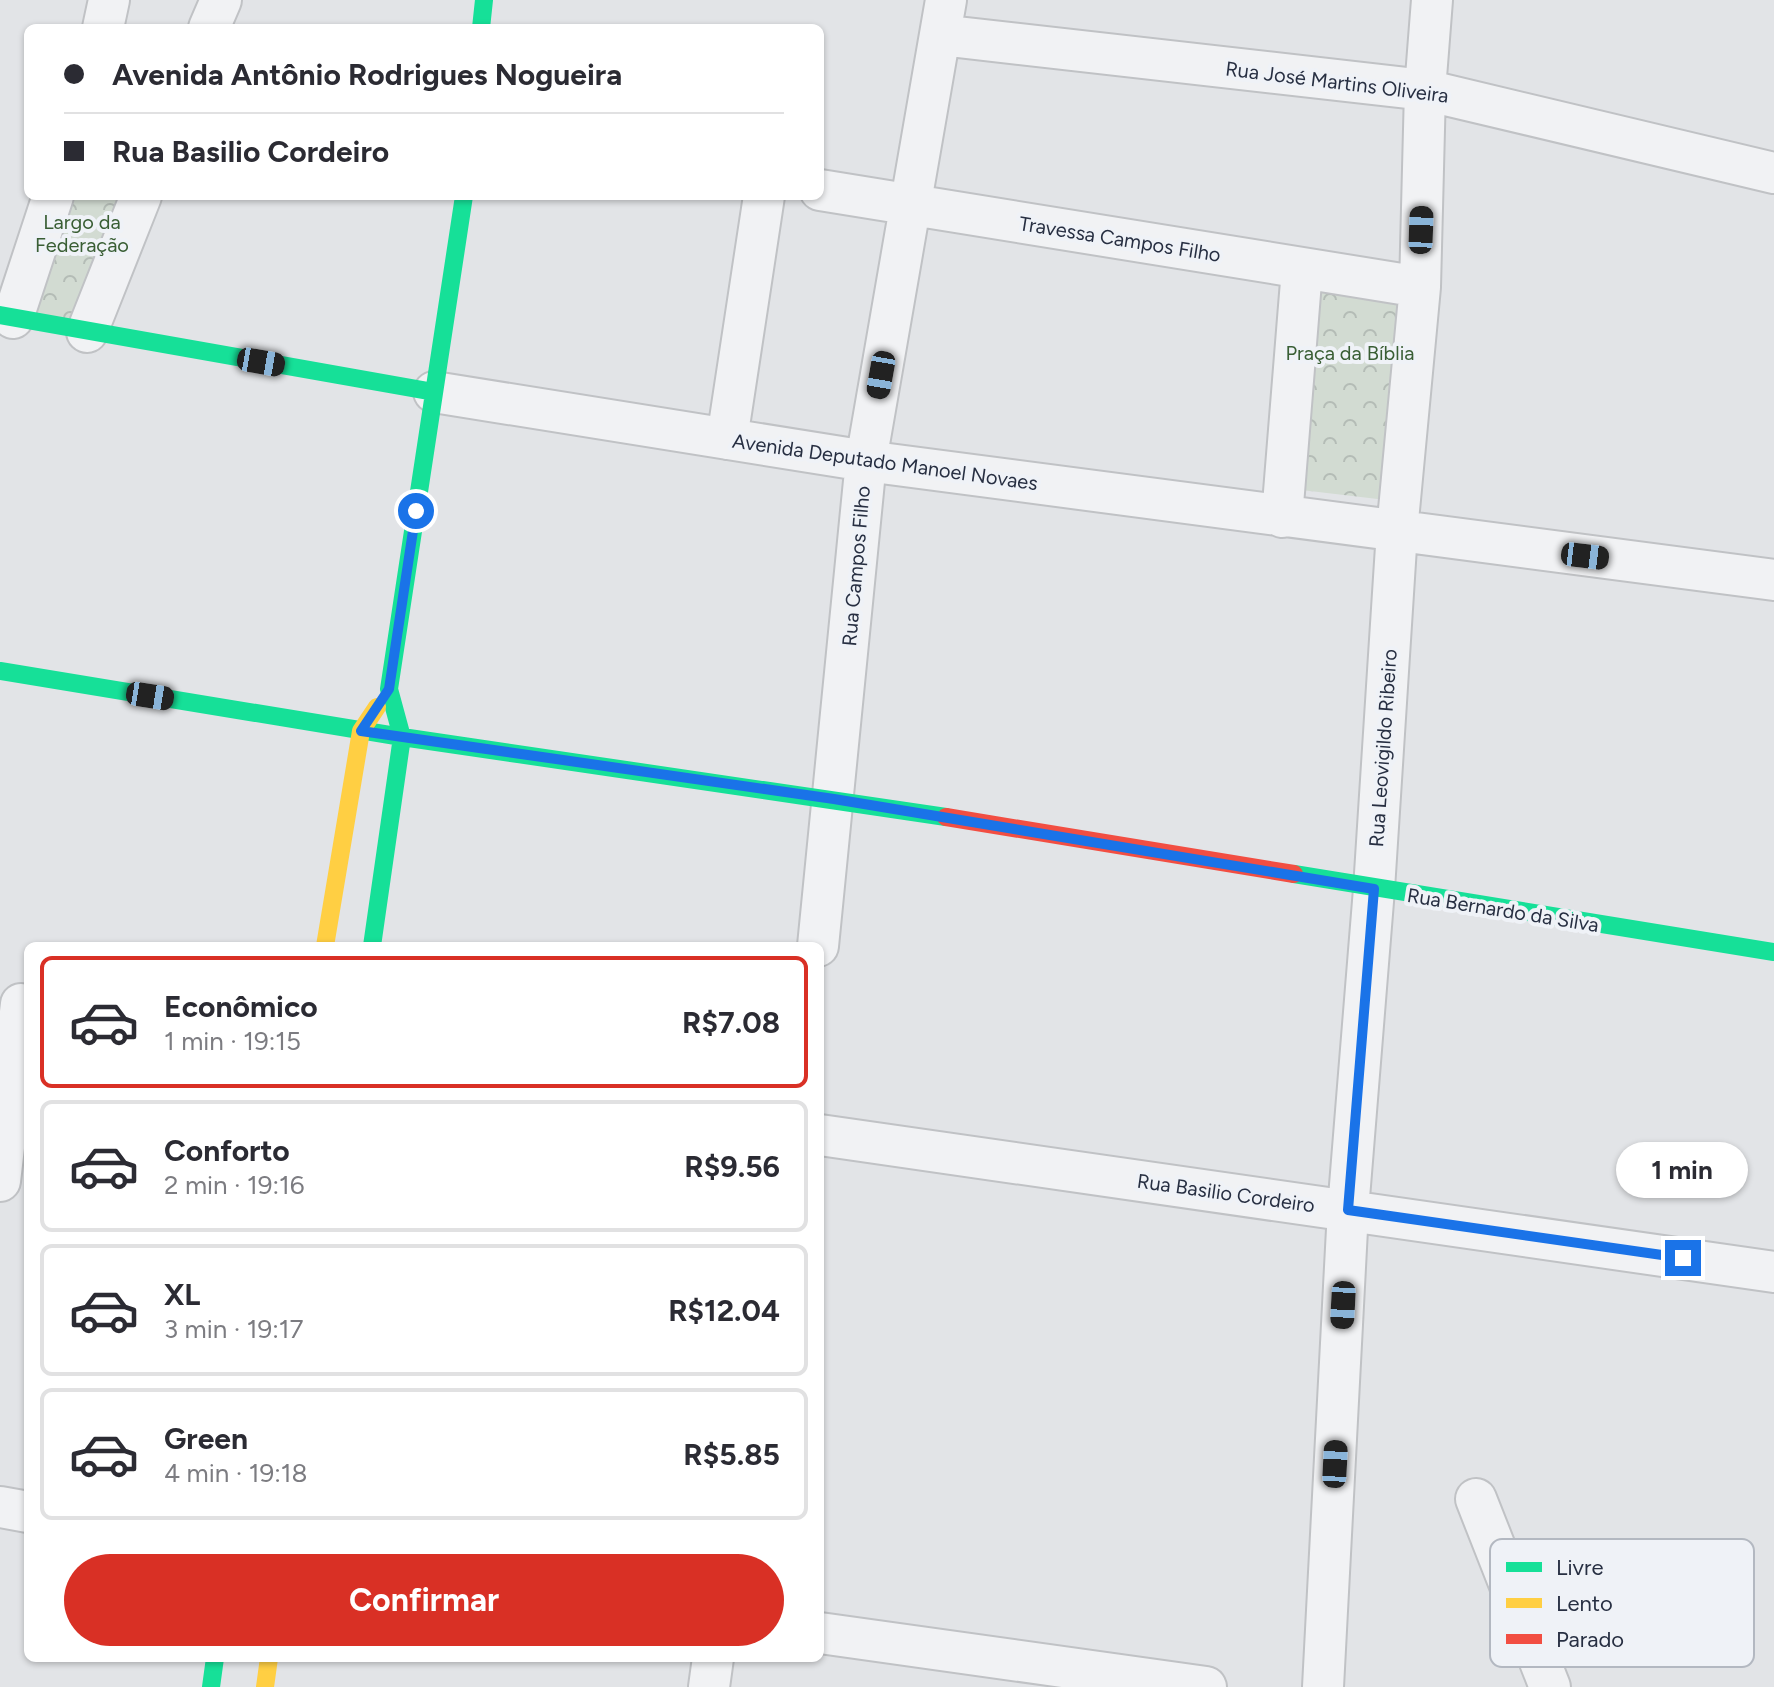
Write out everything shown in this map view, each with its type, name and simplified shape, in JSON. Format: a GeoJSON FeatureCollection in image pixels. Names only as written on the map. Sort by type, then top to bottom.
{"type":"FeatureCollection","features":[{"type":"Feature","properties":{"kind":"street"},"geometry":{"type":"LineString","coordinates":[[104,24],[109,0]]}},
{"type":"Feature","properties":{"kind":"street"},"geometry":{"type":"LineString","coordinates":[[211,24],[221,0]]}},
{"type":"Feature","properties":{"kind":"street"},"geometry":{"type":"LineString","coordinates":[[481,24],[484,0]]}},
{"type":"Feature","properties":{"kind":"street","name":"Rua Leovigildo Ribeiro"},"geometry":{"type":"LineString","coordinates":[[1323,1687],[1348,1210],[1374,889],[1397,531],[1420,287],[1425,90],[1432,0]]}},
{"type":"Feature","properties":{"kind":"street","name":"Rua José Martins Oliveira"},"geometry":{"type":"LineString","coordinates":[[943,18],[1425,90],[1774,173]]}},
{"type":"Feature","properties":{"kind":"street","name":"Rua Campos Filho"},"geometry":{"type":"LineString","coordinates":[[818,942],[866,461],[943,18]]}},
{"type":"Feature","properties":{"kind":"street","name":"Travessa Campos Filho"},"geometry":{"type":"LineString","coordinates":[[824,191],[1420,287]]}},
{"type":"Feature","properties":{"kind":"street"},"geometry":{"type":"LineString","coordinates":[[6,316],[51,200]]}},
{"type":"Feature","properties":{"kind":"street"},"geometry":{"type":"LineString","coordinates":[[87,332],[139,200]]}},
{"type":"Feature","properties":{"kind":"street"},"geometry":{"type":"LineString","coordinates":[[373,942],[402,737],[389,689],[463,200]]}},
{"type":"Feature","properties":{"kind":"street"},"geometry":{"type":"LineString","coordinates":[[727,439],[763,200]]}},
{"type":"Feature","properties":{"kind":"street"},"geometry":{"type":"LineString","coordinates":[[1282,517],[1302,269]]}},
{"type":"Feature","properties":{"kind":"street","name":"Avenida Deputado Manoel Novaes"},"geometry":{"type":"LineString","coordinates":[[6,316],[434,392],[866,461],[1774,580]]}},
{"type":"Feature","properties":{"kind":"street","name":"Rua Bernardo da Silva"},"geometry":{"type":"LineString","coordinates":[[0,671],[361,731],[834,799],[1774,952]]}},
{"type":"Feature","properties":{"kind":"street"},"geometry":{"type":"LineString","coordinates":[[326,942],[361,731],[389,689]]}},
{"type":"Feature","properties":{"kind":"street"},"geometry":{"type":"LineString","coordinates":[[0,1181],[16,1003]]}},
{"type":"Feature","properties":{"kind":"street","name":"Rua Basilio Cordeiro"},"geometry":{"type":"LineString","coordinates":[[824,1136],[1774,1272]]}},
{"type":"Feature","properties":{"kind":"street"},"geometry":{"type":"LineString","coordinates":[[1476,1499],[1492,1539]]}},
{"type":"Feature","properties":{"kind":"street"},"geometry":{"type":"LineString","coordinates":[[0,1507],[24,1511]]}},
{"type":"Feature","properties":{"kind":"street"},"geometry":{"type":"LineString","coordinates":[[824,1634],[1206,1687]]}},
{"type":"Feature","properties":{"kind":"street"},"geometry":{"type":"LineString","coordinates":[[211,1687],[214,1662]]}},
{"type":"Feature","properties":{"kind":"street"},"geometry":{"type":"LineString","coordinates":[[265,1687],[268,1662]]}},
{"type":"Feature","properties":{"kind":"street"},"geometry":{"type":"LineString","coordinates":[[709,1687],[712,1662]]}},
{"type":"Feature","properties":{"kind":"street"},"geometry":{"type":"LineString","coordinates":[[1542,1667],[1550,1687]]}},
{"type":"Feature","properties":{"kind":"green space","name":"Largo da Federação"},"geometry":{"type":"Polygon","coordinates":[[[56,200],[133,200],[83,325],[18,314],[56,200]]]}},
{"type":"Feature","properties":{"kind":"green space","name":"Praça da Bíblia"},"geometry":{"type":"Polygon","coordinates":[[[1307,278],[1404,292],[1386,500],[1293,489],[1307,278]]]}},
{"type":"Feature","properties":{"kind":"traffic: fast"},"geometry":{"type":"LineString","coordinates":[[481,24],[484,0]]}},
{"type":"Feature","properties":{"kind":"traffic: fast"},"geometry":{"type":"LineString","coordinates":[[373,942],[402,737],[389,689],[463,200]]}},
{"type":"Feature","properties":{"kind":"traffic: fast"},"geometry":{"type":"LineString","coordinates":[[0,315],[434,392]]}},
{"type":"Feature","properties":{"kind":"traffic: fast"},"geometry":{"type":"LineString","coordinates":[[0,671],[402,737],[946,817]]}},
{"type":"Feature","properties":{"kind":"traffic: fast"},"geometry":{"type":"LineString","coordinates":[[1294,874],[1774,952]]}},
{"type":"Feature","properties":{"kind":"traffic: fast"},"geometry":{"type":"LineString","coordinates":[[211,1687],[214,1662]]}},
{"type":"Feature","properties":{"kind":"traffic: slow"},"geometry":{"type":"LineString","coordinates":[[326,942],[361,731],[377,707]]}},
{"type":"Feature","properties":{"kind":"traffic: slow"},"geometry":{"type":"LineString","coordinates":[[265,1687],[268,1662]]}},
{"type":"Feature","properties":{"kind":"traffic: jam"},"geometry":{"type":"LineString","coordinates":[[946,817],[1294,874]]}},
{"type":"Feature","properties":{"kind":"route"},"geometry":{"type":"LineString","coordinates":[[416,511],[389,689],[361,731],[834,799],[1374,889],[1348,1210],[1683,1258]]}}]}
